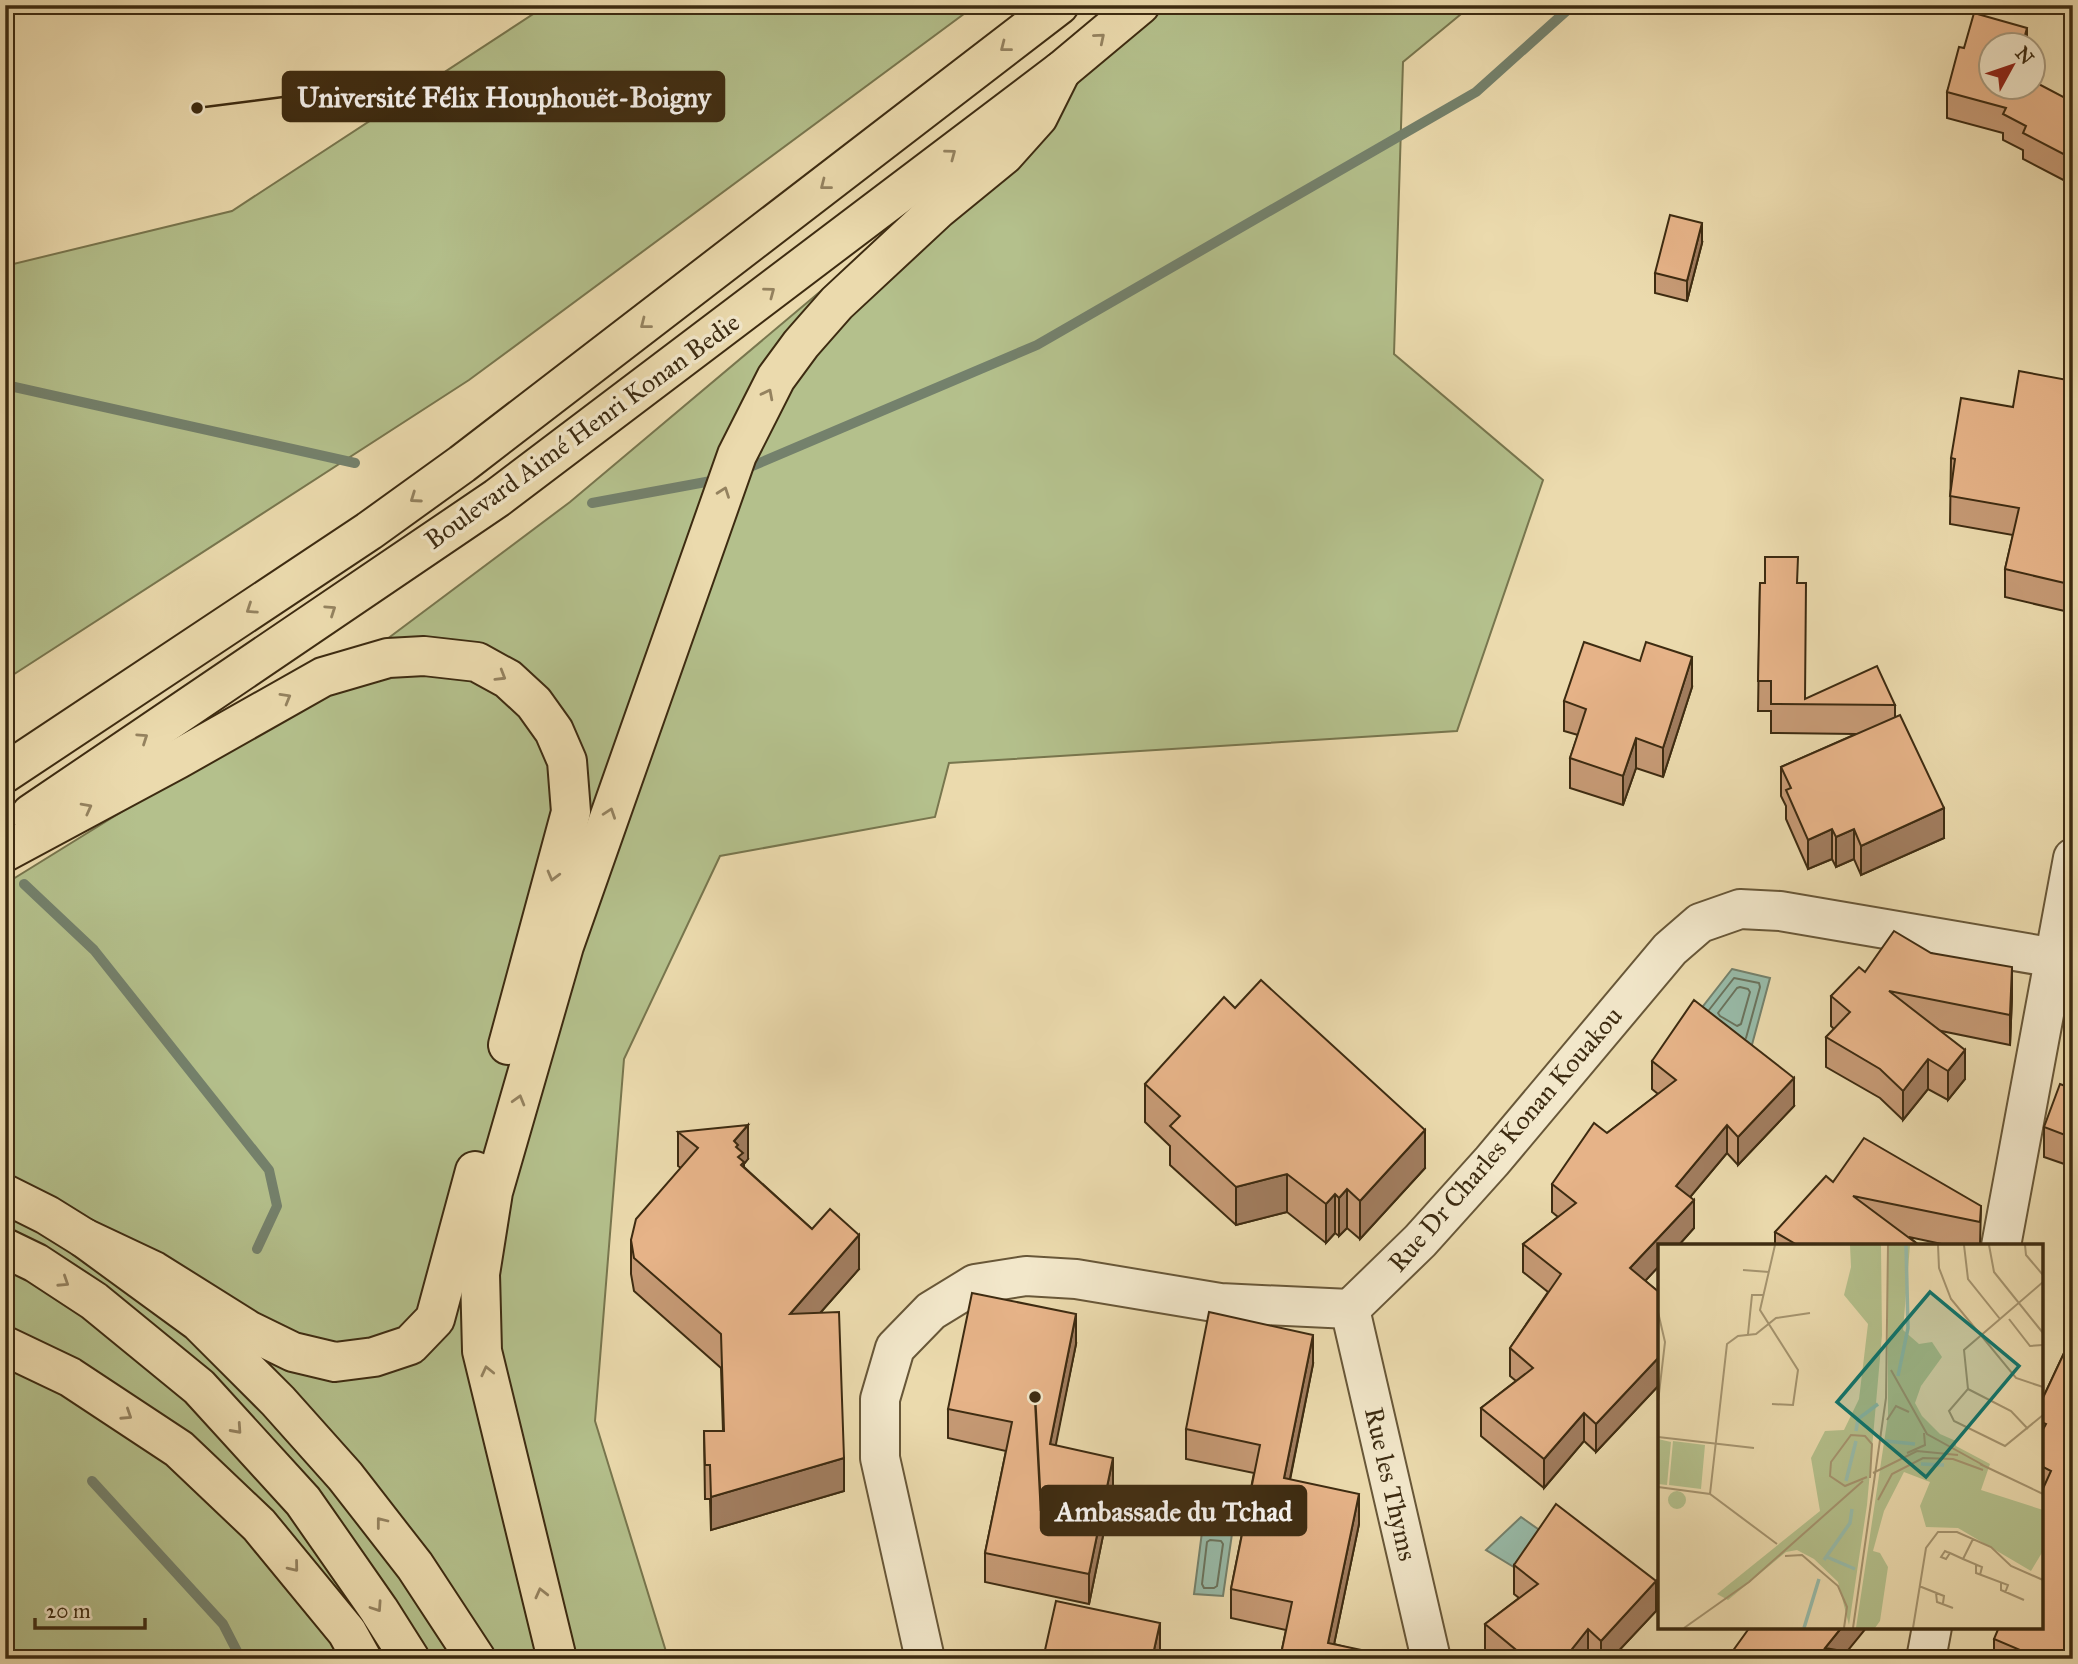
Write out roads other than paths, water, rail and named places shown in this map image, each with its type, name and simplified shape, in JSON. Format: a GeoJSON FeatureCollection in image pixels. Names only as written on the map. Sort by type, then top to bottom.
{"type":"FeatureCollection","features":[{"type":"Feature","properties":{"kind":"main road","name":"Boulevard Aimé Henri Konan Bedie"},"geometry":{"type":"LineString","coordinates":[[5,773],[369,531],[462,464],[1059,5]]}},
{"type":"Feature","properties":{"kind":"main road","name":"Boulevard Aimé Henri Konan Bedie"},"geometry":{"type":"LineString","coordinates":[[5,831],[497,498],[1061,71],[1140,5]]}},
{"type":"Feature","properties":{"kind":"main road"},"geometry":{"type":"LineString","coordinates":[[557,1659],[482,1351],[480,1274],[493,1192],[564,946],[737,455],[776,378],[837,303],[938,209],[1004,155],[1038,117],[1061,71]]}},
{"type":"Feature","properties":{"kind":"main road"},"geometry":{"type":"LineString","coordinates":[[5,852],[178,760],[323,677],[388,658],[424,656],[477,662],[508,679],[534,703],[554,731],[567,761],[570,812],[435,1319],[410,1345],[374,1357],[335,1362],[293,1352],[248,1330],[154,1271],[85,1238]]}},
{"type":"Feature","properties":{"kind":"main road"},"geometry":{"type":"LineString","coordinates":[[5,1194],[85,1238],[199,1322],[278,1401],[345,1476],[415,1566],[476,1659]]}},
{"type":"Feature","properties":{"kind":"main road"},"geometry":{"type":"LineString","coordinates":[[5,1248],[36,1263],[94,1301],[199,1387],[303,1501],[410,1659]]}},
{"type":"Feature","properties":{"kind":"main road"},"geometry":{"type":"LineString","coordinates":[[5,1346],[70,1377],[179,1449],[258,1525],[347,1632],[362,1659]]}},
{"type":"Feature","properties":{"kind":"street"},"geometry":{"type":"LineString","coordinates":[[2001,1244],[2063,960],[2073,858]]}},
{"type":"Feature","properties":{"kind":"street","name":"Rue Dr Charles Konan Kouakou"},"geometry":{"type":"LineString","coordinates":[[1350,1309],[1420,1241],[1492,1161],[1670,949],[1700,923],[1740,909],[1780,912],[2063,960]]}},
{"type":"Feature","properties":{"kind":"street"},"geometry":{"type":"LineString","coordinates":[[925,1659],[880,1458],[880,1399],[895,1348],[931,1311],[975,1284],[1026,1276],[1076,1279],[1220,1303],[1350,1309]]}},
{"type":"Feature","properties":{"kind":"street","name":"Rue les Thyms"},"geometry":{"type":"LineString","coordinates":[[1350,1309],[1432,1659]]}},
{"type":"Feature","properties":{"kind":"street"},"geometry":{"type":"LineString","coordinates":[[1926,1659],[1932,1629]]}},
{"type":"Feature","properties":{"kind":"water"},"geometry":{"type":"Polygon","coordinates":[[[1732,969],[1770,978],[1750,1052],[1693,1019],[1732,969]]]}},
{"type":"Feature","properties":{"kind":"water"},"geometry":{"type":"Polygon","coordinates":[[[1521,1517],[1545,1534],[1517,1569],[1486,1550],[1521,1517]]]}},
{"type":"Feature","properties":{"kind":"water"},"geometry":{"type":"Polygon","coordinates":[[[1202,1532],[1232,1534],[1223,1596],[1194,1594],[1202,1532]]]}},
{"type":"Feature","properties":{"kind":"waterway"},"geometry":{"type":"LineString","coordinates":[[743,470],[1037,345],[1476,92],[1573,5]]}},
{"type":"Feature","properties":{"kind":"waterway"},"geometry":{"type":"LineString","coordinates":[[5,387],[355,463]]}},
{"type":"Feature","properties":{"kind":"waterway"},"geometry":{"type":"LineString","coordinates":[[592,503],[722,479]]}},
{"type":"Feature","properties":{"kind":"waterway"},"geometry":{"type":"LineString","coordinates":[[24,884],[94,950],[269,1170],[277,1206],[257,1249]]}},
{"type":"Feature","properties":{"kind":"waterway"},"geometry":{"type":"LineString","coordinates":[[92,1481],[223,1624],[241,1659]]}},
{"type":"Feature","properties":{"kind":"place","name":"Université Félix Houphouët-Boigny"},"geometry":{"type":"Point","coordinates":[197,108]}},
{"type":"Feature","properties":{"kind":"place","name":"Ambassade du Tchad"},"geometry":{"type":"Point","coordinates":[1035,1397]}}]}
